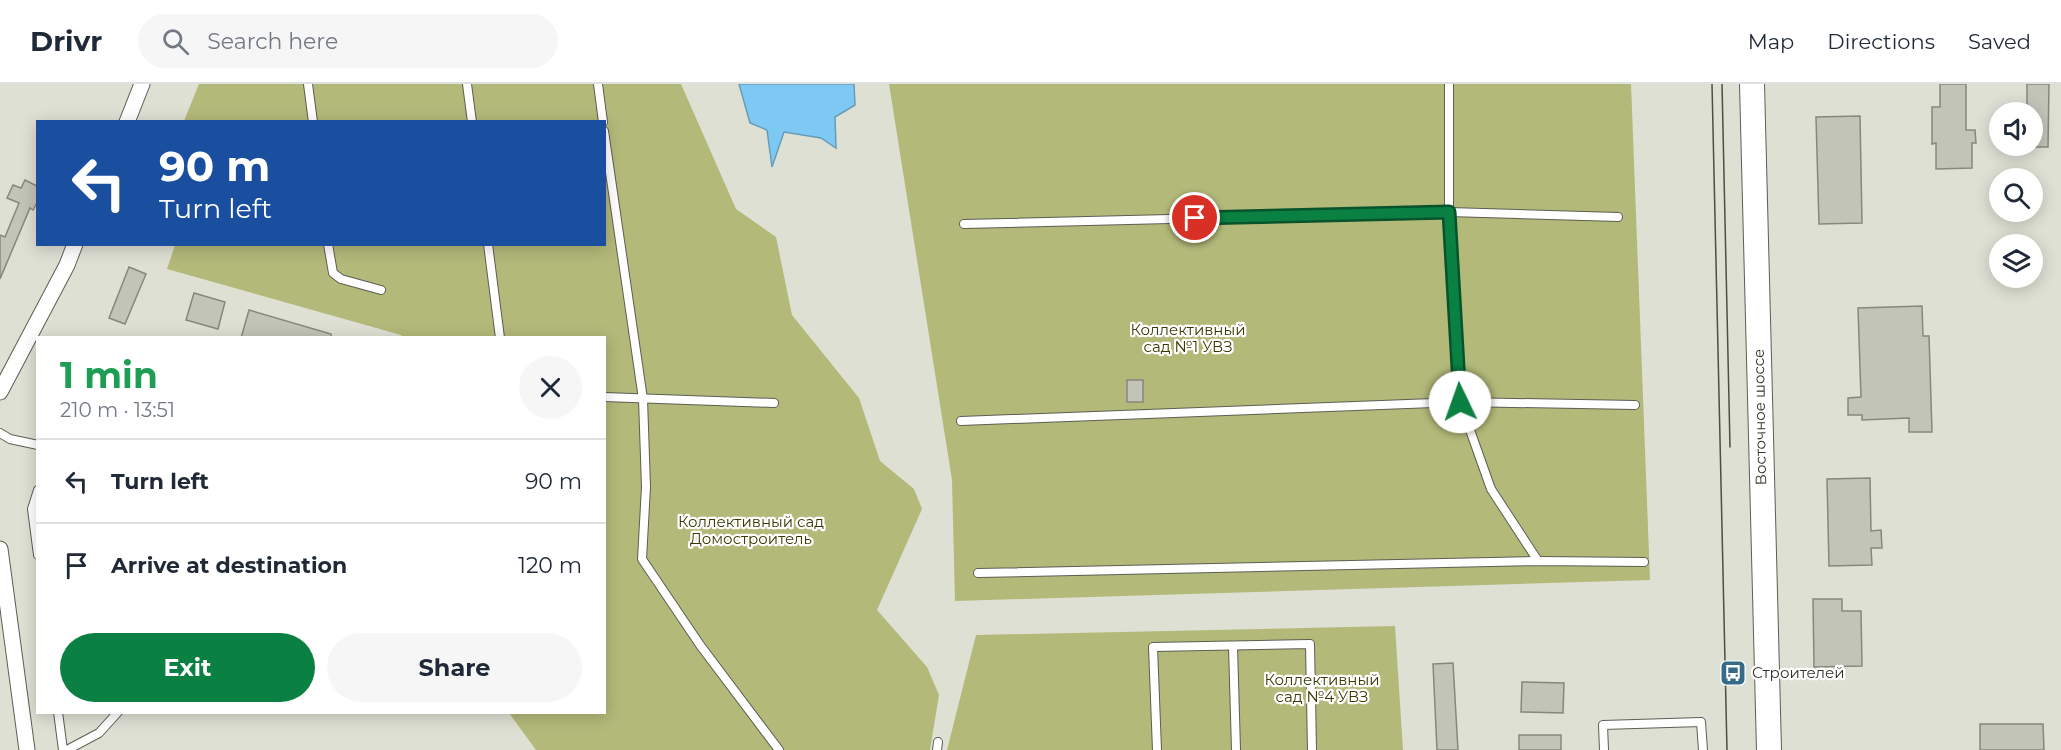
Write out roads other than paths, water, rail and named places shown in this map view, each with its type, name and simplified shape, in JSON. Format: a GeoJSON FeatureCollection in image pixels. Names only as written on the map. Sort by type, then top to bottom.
{"type":"FeatureCollection","features":[{"type":"Feature","properties":{"kind":"main road","name":"Восточное шоссе"},"geometry":{"type":"LineString","coordinates":[[1752,84],[1769,750]]}},
{"type":"Feature","properties":{"kind":"street"},"geometry":{"type":"LineString","coordinates":[[128,120],[142,84]]}},
{"type":"Feature","properties":{"kind":"street"},"geometry":{"type":"LineString","coordinates":[[0,392],[67,265],[74,246]]}},
{"type":"Feature","properties":{"kind":"street"},"geometry":{"type":"LineString","coordinates":[[0,549],[27,750]]}},
{"type":"Feature","properties":{"kind":"lane"},"geometry":{"type":"LineString","coordinates":[[308,84],[313,120]]}},
{"type":"Feature","properties":{"kind":"lane"},"geometry":{"type":"LineString","coordinates":[[467,84],[472,120]]}},
{"type":"Feature","properties":{"kind":"lane"},"geometry":{"type":"LineString","coordinates":[[598,84],[603,120]]}},
{"type":"Feature","properties":{"kind":"lane"},"geometry":{"type":"LineString","coordinates":[[1449,84],[1449,212],[1460,402],[1491,489],[1538,561]]}},
{"type":"Feature","properties":{"kind":"lane"},"geometry":{"type":"LineString","coordinates":[[606,145],[643,399],[646,487],[642,559],[700,645],[779,750]]}},
{"type":"Feature","properties":{"kind":"lane"},"geometry":{"type":"LineString","coordinates":[[964,224],[1449,212],[1618,217]]}},
{"type":"Feature","properties":{"kind":"lane"},"geometry":{"type":"LineString","coordinates":[[328,246],[333,273],[341,279],[381,290]]}},
{"type":"Feature","properties":{"kind":"lane"},"geometry":{"type":"LineString","coordinates":[[488,246],[500,336]]}},
{"type":"Feature","properties":{"kind":"lane"},"geometry":{"type":"LineString","coordinates":[[606,397],[774,403]]}},
{"type":"Feature","properties":{"kind":"lane"},"geometry":{"type":"LineString","coordinates":[[962,421],[1460,402],[1635,405]]}},
{"type":"Feature","properties":{"kind":"lane"},"geometry":{"type":"LineString","coordinates":[[0,433],[10,439],[36,445]]}},
{"type":"Feature","properties":{"kind":"lane"},"geometry":{"type":"LineString","coordinates":[[36,496],[32,509],[36,540]]}},
{"type":"Feature","properties":{"kind":"lane"},"geometry":{"type":"LineString","coordinates":[[978,573],[1538,561],[1644,562]]}},
{"type":"Feature","properties":{"kind":"lane"},"geometry":{"type":"LineString","coordinates":[[1157,750],[1153,647],[1310,644],[1312,750]]}},
{"type":"Feature","properties":{"kind":"lane"},"geometry":{"type":"LineString","coordinates":[[1233,646],[1236,750]]}},
{"type":"Feature","properties":{"kind":"lane"},"geometry":{"type":"LineString","coordinates":[[58,714],[63,750]]}},
{"type":"Feature","properties":{"kind":"lane"},"geometry":{"type":"LineString","coordinates":[[67,750],[99,733],[116,714]]}},
{"type":"Feature","properties":{"kind":"lane"},"geometry":{"type":"LineString","coordinates":[[1604,750],[1603,725],[1701,722],[1703,750]]}},
{"type":"Feature","properties":{"kind":"water"},"geometry":{"type":"Polygon","coordinates":[[[739,84],[854,84],[855,105],[835,117],[836,148],[821,138],[784,132],[772,167],[767,130],[750,123],[739,84]]]}},
{"type":"Feature","properties":{"kind":"tram line"},"geometry":{"type":"LineString","coordinates":[[1712,84],[1727,750]]}},
{"type":"Feature","properties":{"kind":"tram line"},"geometry":{"type":"LineString","coordinates":[[1722,84],[1730,447]]}},
{"type":"Feature","properties":{"kind":"place","name":"Строителей"},"geometry":{"type":"Point","coordinates":[1733,673]}},
{"type":"Feature","properties":{"kind":"park label","name":"Коллективный сад №1 УВЗ"},"geometry":{"type":"Point","coordinates":[1188,338]}},
{"type":"Feature","properties":{"kind":"park label","name":"Коллективный сад Домостроитель"},"geometry":{"type":"Point","coordinates":[751,530]}},
{"type":"Feature","properties":{"kind":"park label","name":"Коллективный сад №4 УВЗ"},"geometry":{"type":"Point","coordinates":[1322,688]}}]}
